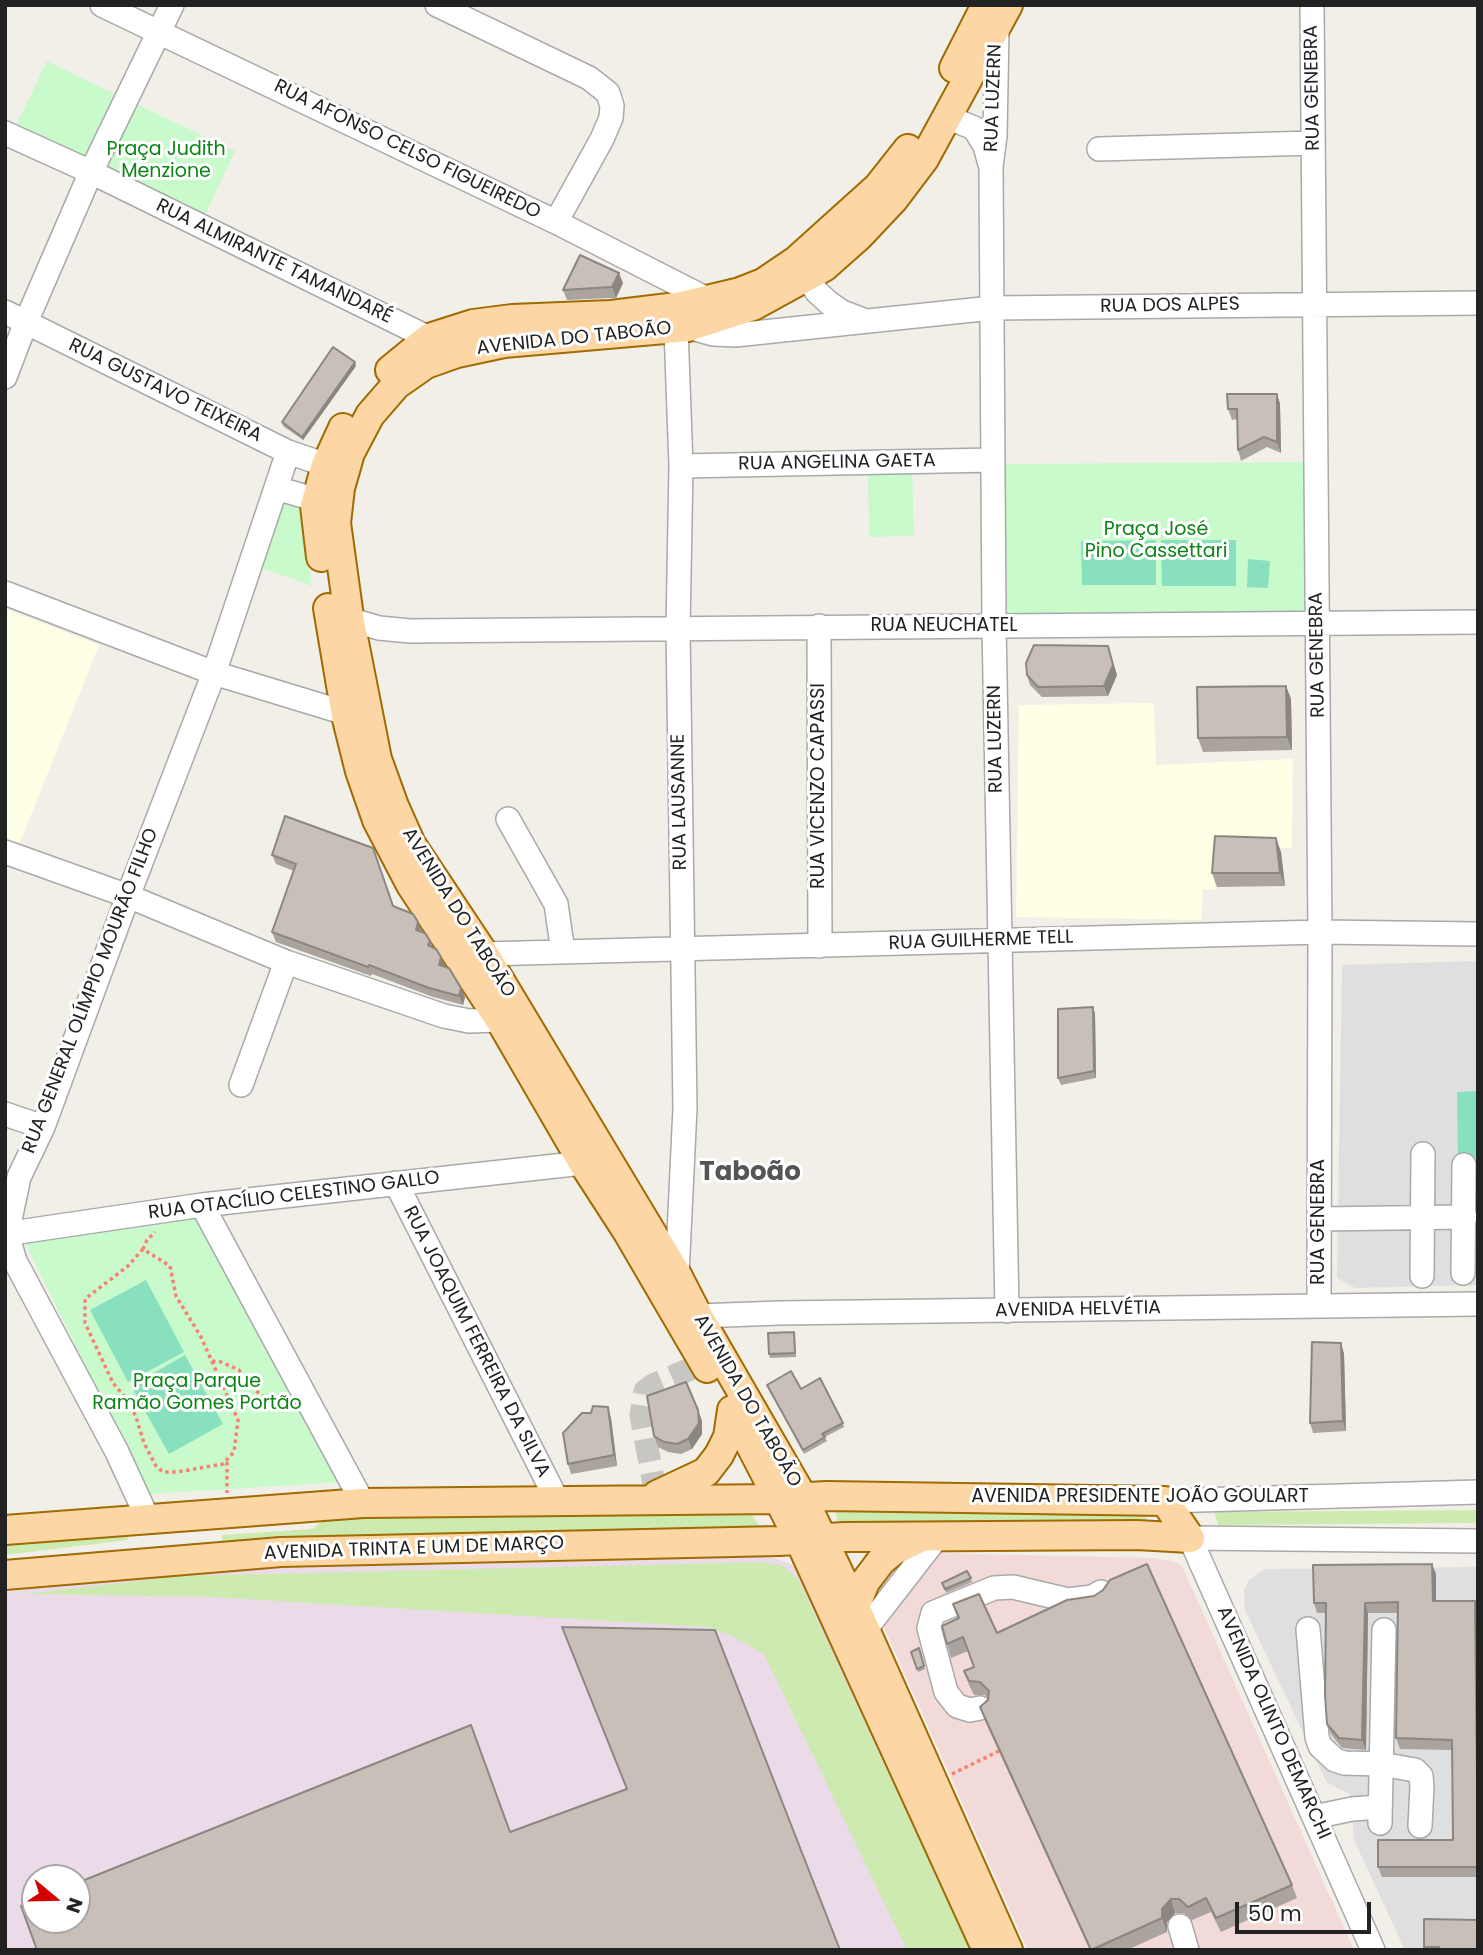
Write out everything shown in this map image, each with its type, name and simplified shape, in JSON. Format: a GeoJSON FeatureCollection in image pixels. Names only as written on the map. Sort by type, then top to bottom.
{"type":"FeatureCollection","features":[{"type":"Feature","properties":{"kind":"main road","name":"AVENIDA DO TABOÃO"},"geometry":{"type":"LineString","coordinates":[[987,1950],[811,1539],[790,1498],[689,1320],[583,1164],[500,1020],[411,885],[377,820],[359,771],[356,655],[336,523],[340,488],[350,453],[370,415],[396,385],[426,364],[457,353],[504,343],[682,328],[753,306],[824,267],[859,236],[893,200],[924,159],[997,13]]}},
{"type":"Feature","properties":{"kind":"main road","name":"AVENIDA DO TABOÃO"},"geometry":{"type":"LineString","coordinates":[[790,1498],[732,1410],[689,1320],[677,1275],[484,954],[411,844],[377,759],[357,718],[321,565],[315,506],[326,465],[345,423],[368,391],[429,338],[473,324],[512,319],[611,315],[677,307],[709,300],[763,282],[786,268],[878,187],[924,127],[997,13]]}},
{"type":"Feature","properties":{"kind":"main road"},"geometry":{"type":"LineString","coordinates":[[643,1499],[706,1472],[728,1437],[732,1410]]}},
{"type":"Feature","properties":{"kind":"main road"},"geometry":{"type":"LineString","coordinates":[[5,1530],[147,1517],[363,1503],[790,1498]]}},
{"type":"Feature","properties":{"kind":"main road","name":"AVENIDA PRESIDENTE JOÃO GOULART"},"geometry":{"type":"LineString","coordinates":[[790,1498],[1165,1501]]}},
{"type":"Feature","properties":{"kind":"main road","name":"AVENIDA OLINTO DEMARCHI"},"geometry":{"type":"LineString","coordinates":[[1165,1501],[1190,1538]]}},
{"type":"Feature","properties":{"kind":"main road"},"geometry":{"type":"LineString","coordinates":[[219,1557],[216,1537],[224,1526],[293,1516],[327,1505]]}},
{"type":"Feature","properties":{"kind":"main road"},"geometry":{"type":"LineString","coordinates":[[18,1574],[61,1560],[133,1549],[145,1538],[147,1517]]}},
{"type":"Feature","properties":{"kind":"main road","name":"AVENIDA PRESIDENTE JOÃO GOULART"},"geometry":{"type":"LineString","coordinates":[[811,1539],[1137,1535],[1190,1538]]}},
{"type":"Feature","properties":{"kind":"main road"},"geometry":{"type":"LineString","coordinates":[[860,1619],[865,1582],[881,1561],[904,1545],[932,1536]]}},
{"type":"Feature","properties":{"kind":"main road","name":"AVENIDA DO TABOÃO"},"geometry":{"type":"LineString","coordinates":[[811,1539],[860,1619],[1008,1950]]}},
{"type":"Feature","properties":{"kind":"main road","name":"AVENIDA TRINTA E UM DE MARÇO"},"geometry":{"type":"LineString","coordinates":[[18,1574],[281,1552],[811,1539]]}},
{"type":"Feature","properties":{"kind":"street","name":"RUA AFONSO CELSO FIGUEIREDO"},"geometry":{"type":"LineString","coordinates":[[102,5],[555,222],[709,300]]}},
{"type":"Feature","properties":{"kind":"street"},"geometry":{"type":"LineString","coordinates":[[5,377],[91,172],[172,5]]}},
{"type":"Feature","properties":{"kind":"street"},"geometry":{"type":"LineString","coordinates":[[437,5],[589,78],[607,93],[611,118],[555,222]]}},
{"type":"Feature","properties":{"kind":"street","name":"RUA GENEBRA"},"geometry":{"type":"LineString","coordinates":[[1312,5],[1320,932],[1319,1305]]}},
{"type":"Feature","properties":{"kind":"street","name":"RUA LUZERN"},"geometry":{"type":"LineString","coordinates":[[997,13],[995,136],[991,167],[994,625],[1007,1311]]}},
{"type":"Feature","properties":{"kind":"street","name":"RUA LUZERN"},"geometry":{"type":"LineString","coordinates":[[947,117],[974,128],[985,146],[991,167]]}},
{"type":"Feature","properties":{"kind":"street","name":"RUA ALMIRANTE TAMANDARÉ"},"geometry":{"type":"LineString","coordinates":[[5,133],[91,172],[429,338]]}},
{"type":"Feature","properties":{"kind":"street"},"geometry":{"type":"LineString","coordinates":[[1099,149],[1313,143]]}},
{"type":"Feature","properties":{"kind":"street"},"geometry":{"type":"LineString","coordinates":[[807,276],[817,292],[829,303],[842,312],[863,320]]}},
{"type":"Feature","properties":{"kind":"street","name":"RUA DOS ALPES"},"geometry":{"type":"LineString","coordinates":[[682,328],[734,335],[992,308],[1478,303]]}},
{"type":"Feature","properties":{"kind":"street","name":"RUA GUSTAVO TEIXEIRA"},"geometry":{"type":"LineString","coordinates":[[5,312],[288,452],[326,465]]}},
{"type":"Feature","properties":{"kind":"street","name":"RUA LAUSANNE"},"geometry":{"type":"LineString","coordinates":[[677,1275],[685,1140],[678,629],[682,328]]}},
{"type":"Feature","properties":{"kind":"street","name":"RUA GENERAL OLÍMPIO MOURÃO FILHO"},"geometry":{"type":"LineString","coordinates":[[6,1234],[19,1177],[43,1127],[214,673],[288,452]]}},
{"type":"Feature","properties":{"kind":"street","name":"RUA ANGELINA GAETA"},"geometry":{"type":"LineString","coordinates":[[681,466],[993,460]]}},
{"type":"Feature","properties":{"kind":"street"},"geometry":{"type":"LineString","coordinates":[[276,488],[317,500]]}},
{"type":"Feature","properties":{"kind":"street"},"geometry":{"type":"LineString","coordinates":[[5,593],[214,673],[357,718]]}},
{"type":"Feature","properties":{"kind":"street","name":"RUA NEUCHATEL"},"geometry":{"type":"LineString","coordinates":[[349,617],[379,628],[410,631],[1478,622]]}},
{"type":"Feature","properties":{"kind":"street","name":"RUA VICENZO CAPASSI"},"geometry":{"type":"LineString","coordinates":[[819,626],[820,946]]}},
{"type":"Feature","properties":{"kind":"street","name":"RUA NEUCHATEL"},"geometry":{"type":"LineString","coordinates":[[356,655],[382,639],[410,631]]}},
{"type":"Feature","properties":{"kind":"street"},"geometry":{"type":"LineString","coordinates":[[508,820],[556,904],[563,952]]}},
{"type":"Feature","properties":{"kind":"street"},"geometry":{"type":"LineString","coordinates":[[5,852],[128,896],[286,962],[444,1016],[469,1021],[500,1020]]}},
{"type":"Feature","properties":{"kind":"street","name":"RUA GUILHERME TELL"},"geometry":{"type":"LineString","coordinates":[[484,954],[1320,932],[1478,934]]}},
{"type":"Feature","properties":{"kind":"street"},"geometry":{"type":"LineString","coordinates":[[241,1085],[286,962]]}},
{"type":"Feature","properties":{"kind":"street"},"geometry":{"type":"LineString","coordinates":[[5,1114],[43,1127]]}},
{"type":"Feature","properties":{"kind":"street"},"geometry":{"type":"LineString","coordinates":[[1422,1276],[1423,1154]]}},
{"type":"Feature","properties":{"kind":"street","name":"RUA OTACÍLIO CELESTINO GALLO"},"geometry":{"type":"LineString","coordinates":[[6,1234],[202,1205],[583,1164]]}},
{"type":"Feature","properties":{"kind":"street"},"geometry":{"type":"LineString","coordinates":[[1463,1273],[1464,1165]]}},
{"type":"Feature","properties":{"kind":"street","name":"RUA JOAQUIM FERREIRA DA SILVA"},"geometry":{"type":"LineString","coordinates":[[396,1183],[557,1500]]}},
{"type":"Feature","properties":{"kind":"street"},"geometry":{"type":"LineString","coordinates":[[202,1205],[363,1503]]}},
{"type":"Feature","properties":{"kind":"street"},"geometry":{"type":"LineString","coordinates":[[1319,1219],[1465,1217]]}},
{"type":"Feature","properties":{"kind":"street"},"geometry":{"type":"LineString","coordinates":[[6,1234],[15,1261],[117,1452],[147,1517]]}},
{"type":"Feature","properties":{"kind":"street","name":"AVENIDA HELVÉTIA"},"geometry":{"type":"LineString","coordinates":[[689,1320],[779,1313],[1478,1304]]}},
{"type":"Feature","properties":{"kind":"street","name":"AVENIDA PRESIDENTE JOÃO GOULART"},"geometry":{"type":"LineString","coordinates":[[1165,1501],[1478,1492]]}},
{"type":"Feature","properties":{"kind":"street","name":"AVENIDA PRESIDENTE JOÃO GOULART"},"geometry":{"type":"LineString","coordinates":[[1190,1538],[1478,1541]]}},
{"type":"Feature","properties":{"kind":"street","name":"AVENIDA OLINTO DEMARCHI"},"geometry":{"type":"LineString","coordinates":[[1190,1538],[1373,1950]]}},
{"type":"Feature","properties":{"kind":"street"},"geometry":{"type":"LineString","coordinates":[[980,1708],[970,1710],[957,1706],[946,1692],[929,1628],[933,1613],[994,1588],[1013,1587],[1068,1600],[1092,1597],[1101,1592]]}},
{"type":"Feature","properties":{"kind":"street"},"geometry":{"type":"LineString","coordinates":[[1308,1629],[1320,1746],[1335,1760],[1409,1767],[1415,1770],[1421,1776],[1420,1826]]}},
{"type":"Feature","properties":{"kind":"street"},"geometry":{"type":"LineString","coordinates":[[1314,1816],[1352,1809],[1380,1815],[1384,1630]]}},
{"type":"Feature","properties":{"kind":"street"},"geometry":{"type":"LineString","coordinates":[[1180,1926],[1187,1950]]}},
{"type":"Feature","properties":{"kind":"path"},"geometry":{"type":"LineString","coordinates":[[144,1249],[170,1266],[176,1296],[201,1337],[238,1420],[234,1452],[217,1466],[163,1472],[156,1466],[144,1443],[129,1402],[113,1383],[85,1323],[85,1299],[128,1266],[155,1233],[153,1212]]}},
{"type":"Feature","properties":{"kind":"path"},"geometry":{"type":"LineString","coordinates":[[212,1361],[239,1370],[255,1390],[269,1401]]}},
{"type":"Feature","properties":{"kind":"path"},"geometry":{"type":"LineString","coordinates":[[227,1460],[228,1512]]}},
{"type":"Feature","properties":{"kind":"path"},"geometry":{"type":"LineString","coordinates":[[934,1782],[999,1751]]}},
{"type":"Feature","properties":{"kind":"shaded area"},"geometry":{"type":"Polygon","coordinates":[[[5,609],[99,645],[17,850],[5,845],[5,609]]]}},
{"type":"Feature","properties":{"kind":"shaded area"},"geometry":{"type":"Polygon","coordinates":[[[1154,703],[1156,765],[1293,759],[1292,848],[1217,848],[1215,890],[1203,889],[1201,920],[1016,917],[1019,705],[1154,703]]]}},
{"type":"Feature","properties":{"kind":"shaded area"},"geometry":{"type":"Polygon","coordinates":[[[1478,961],[1478,1285],[1355,1288],[1337,1278],[1342,965],[1478,961]]]}},
{"type":"Feature","properties":{"kind":"shaded area"},"geometry":{"type":"Polygon","coordinates":[[[927,1553],[1154,1558],[1178,1563],[1183,1568],[1354,1950],[1028,1950],[870,1596],[927,1553]]]}},
{"type":"Feature","properties":{"kind":"shaded area"},"geometry":{"type":"Polygon","coordinates":[[[750,1556],[775,1558],[792,1565],[801,1573],[978,1950],[5,1950],[5,1592],[182,1571],[750,1556]]]}},
{"type":"Feature","properties":{"kind":"shaded area"},"geometry":{"type":"Polygon","coordinates":[[[1478,1567],[1478,1950],[1405,1950],[1354,1840],[1350,1794],[1327,1783],[1245,1610],[1244,1590],[1249,1580],[1265,1569],[1478,1567]]]}},
{"type":"Feature","properties":{"kind":"green space"},"geometry":{"type":"Polygon","coordinates":[[[47,61],[121,97],[88,167],[13,132],[47,61]]]}},
{"type":"Feature","properties":{"kind":"green space","name":"Praça Judith Menzione"},"geometry":{"type":"Polygon","coordinates":[[[130,101],[235,151],[202,221],[97,171],[130,101]]]}},
{"type":"Feature","properties":{"kind":"green space","name":"Praça José Pino Cassettari"},"geometry":{"type":"Polygon","coordinates":[[[1309,462],[1309,617],[1003,618],[1002,464],[1309,462]]]}},
{"type":"Feature","properties":{"kind":"green space"},"geometry":{"type":"Polygon","coordinates":[[[912,465],[914,536],[869,537],[868,466],[912,465]]]}},
{"type":"Feature","properties":{"kind":"green space"},"geometry":{"type":"Polygon","coordinates":[[[284,498],[301,511],[312,586],[259,567],[284,498]]]}},
{"type":"Feature","properties":{"kind":"green space"},"geometry":{"type":"Polygon","coordinates":[[[1156,540],[1156,585],[1082,585],[1081,541],[1156,540]]]}},
{"type":"Feature","properties":{"kind":"green space"},"geometry":{"type":"Polygon","coordinates":[[[1161,540],[1236,540],[1236,586],[1162,586],[1161,540]]]}},
{"type":"Feature","properties":{"kind":"green space"},"geometry":{"type":"Polygon","coordinates":[[[1248,559],[1270,561],[1268,588],[1247,587],[1248,559]]]}},
{"type":"Feature","properties":{"kind":"green space"},"geometry":{"type":"Polygon","coordinates":[[[1478,1091],[1478,1158],[1458,1158],[1457,1092],[1478,1091]]]}},
{"type":"Feature","properties":{"kind":"green space","name":"Praça Parque Ramão Gomes Portão"},"geometry":{"type":"Polygon","coordinates":[[[201,1216],[346,1482],[149,1494],[23,1239],[201,1216]]]}},
{"type":"Feature","properties":{"kind":"green space"},"geometry":{"type":"Polygon","coordinates":[[[146,1280],[184,1352],[128,1382],[90,1310],[146,1280]]]}},
{"type":"Feature","properties":{"kind":"green space"},"geometry":{"type":"Polygon","coordinates":[[[185,1355],[223,1424],[169,1454],[131,1386],[185,1355]]]}},
{"type":"Feature","properties":{"kind":"green space"},"geometry":{"type":"Polygon","coordinates":[[[1146,1504],[1146,1522],[839,1526],[834,1508],[1146,1504]]]}},
{"type":"Feature","properties":{"kind":"green space"},"geometry":{"type":"Polygon","coordinates":[[[1478,1510],[1478,1523],[1218,1525],[1214,1512],[1478,1510]]]}},
{"type":"Feature","properties":{"kind":"green space"},"geometry":{"type":"Polygon","coordinates":[[[752,1515],[761,1528],[222,1548],[222,1535],[312,1529],[326,1518],[752,1515]]]}},
{"type":"Feature","properties":{"kind":"green space"},"geometry":{"type":"Polygon","coordinates":[[[126,1523],[128,1540],[5,1555],[5,1538],[126,1523]]]}},
{"type":"Feature","properties":{"kind":"green space"},"geometry":{"type":"Polygon","coordinates":[[[764,1562],[783,1566],[798,1579],[970,1950],[907,1950],[764,1654],[732,1636],[708,1627],[211,1597],[25,1594],[181,1576],[764,1562]]]}},
{"type":"Feature","properties":{"kind":"building"},"geometry":{"type":"Polygon","coordinates":[[[580,255],[619,273],[612,287],[563,290],[580,255]]]}},
{"type":"Feature","properties":{"kind":"building"},"geometry":{"type":"Polygon","coordinates":[[[333,347],[355,362],[302,437],[282,422],[333,347]]]}},
{"type":"Feature","properties":{"kind":"building"},"geometry":{"type":"Polygon","coordinates":[[[1227,394],[1277,394],[1277,442],[1264,437],[1238,450],[1237,409],[1228,409],[1227,394]]]}},
{"type":"Feature","properties":{"kind":"building"},"geometry":{"type":"Polygon","coordinates":[[[1034,645],[1108,646],[1113,665],[1104,686],[1038,687],[1027,675],[1026,663],[1034,645]]]}},
{"type":"Feature","properties":{"kind":"building"},"geometry":{"type":"Polygon","coordinates":[[[1286,686],[1287,737],[1198,738],[1197,687],[1286,686]]]}},
{"type":"Feature","properties":{"kind":"building"},"geometry":{"type":"Polygon","coordinates":[[[285,816],[373,848],[393,906],[413,914],[418,922],[416,930],[425,933],[430,941],[428,945],[436,949],[441,957],[439,965],[449,968],[461,988],[459,996],[429,988],[272,932],[296,864],[272,855],[285,816]]]}},
{"type":"Feature","properties":{"kind":"building"},"geometry":{"type":"Polygon","coordinates":[[[1215,836],[1276,838],[1280,873],[1212,873],[1215,836]]]}},
{"type":"Feature","properties":{"kind":"building"},"geometry":{"type":"Polygon","coordinates":[[[1093,1007],[1094,1071],[1058,1078],[1058,1009],[1093,1007]]]}},
{"type":"Feature","properties":{"kind":"building"},"geometry":{"type":"Polygon","coordinates":[[[794,1332],[795,1353],[769,1354],[768,1333],[794,1332]]]}},
{"type":"Feature","properties":{"kind":"building"},"geometry":{"type":"Polygon","coordinates":[[[1312,1342],[1341,1343],[1343,1421],[1310,1423],[1312,1342]]]}},
{"type":"Feature","properties":{"kind":"building"},"geometry":{"type":"Polygon","coordinates":[[[791,1371],[801,1389],[820,1378],[843,1423],[822,1434],[825,1437],[803,1450],[767,1385],[791,1371]]]}},
{"type":"Feature","properties":{"kind":"building"},"geometry":{"type":"Polygon","coordinates":[[[686,1382],[698,1410],[699,1423],[688,1439],[677,1444],[664,1442],[654,1436],[647,1396],[686,1382]]]}},
{"type":"Feature","properties":{"kind":"building"},"geometry":{"type":"Polygon","coordinates":[[[593,1406],[608,1407],[614,1455],[568,1464],[563,1433],[582,1413],[591,1413],[593,1406]]]}},
{"type":"Feature","properties":{"kind":"building"},"geometry":{"type":"Polygon","coordinates":[[[1147,1564],[1292,1885],[1216,1918],[1206,1898],[1188,1907],[1179,1899],[1171,1899],[1162,1909],[1162,1918],[1091,1950],[980,1707],[988,1700],[989,1691],[980,1682],[969,1681],[964,1671],[974,1667],[963,1637],[947,1644],[942,1626],[959,1618],[953,1604],[979,1594],[997,1633],[1067,1600],[1094,1596],[1103,1590],[1110,1580],[1147,1564]]]}},
{"type":"Feature","properties":{"kind":"building"},"geometry":{"type":"Polygon","coordinates":[[[1432,1564],[1433,1601],[1475,1601],[1478,1867],[1378,1867],[1378,1840],[1453,1840],[1452,1740],[1396,1738],[1398,1602],[1365,1603],[1362,1740],[1339,1738],[1327,1724],[1326,1603],[1314,1603],[1313,1565],[1432,1564]]]}},
{"type":"Feature","properties":{"kind":"building"},"geometry":{"type":"Polygon","coordinates":[[[967,1571],[971,1578],[945,1589],[942,1583],[967,1571]]]}},
{"type":"Feature","properties":{"kind":"building"},"geometry":{"type":"Polygon","coordinates":[[[562,1627],[715,1630],[840,1950],[37,1950],[31,1934],[91,1934],[91,1877],[471,1725],[510,1832],[627,1789],[562,1627]]]}},
{"type":"Feature","properties":{"kind":"building"},"geometry":{"type":"Polygon","coordinates":[[[919,1648],[924,1666],[917,1669],[911,1652],[919,1648]]]}},
{"type":"Feature","properties":{"kind":"building"},"geometry":{"type":"Polygon","coordinates":[[[1424,1919],[1478,1920],[1478,1950],[1439,1950],[1439,1947],[1424,1947],[1424,1919]]]}},
{"type":"Feature","properties":{"kind":"tunnel"},"geometry":{"type":"LineString","coordinates":[[656,1495],[641,1415],[645,1391],[704,1363]]}},
{"type":"Feature","properties":{"kind":"district","name":"Taboão"},"geometry":{"type":"Point","coordinates":[750,1173]}}]}
